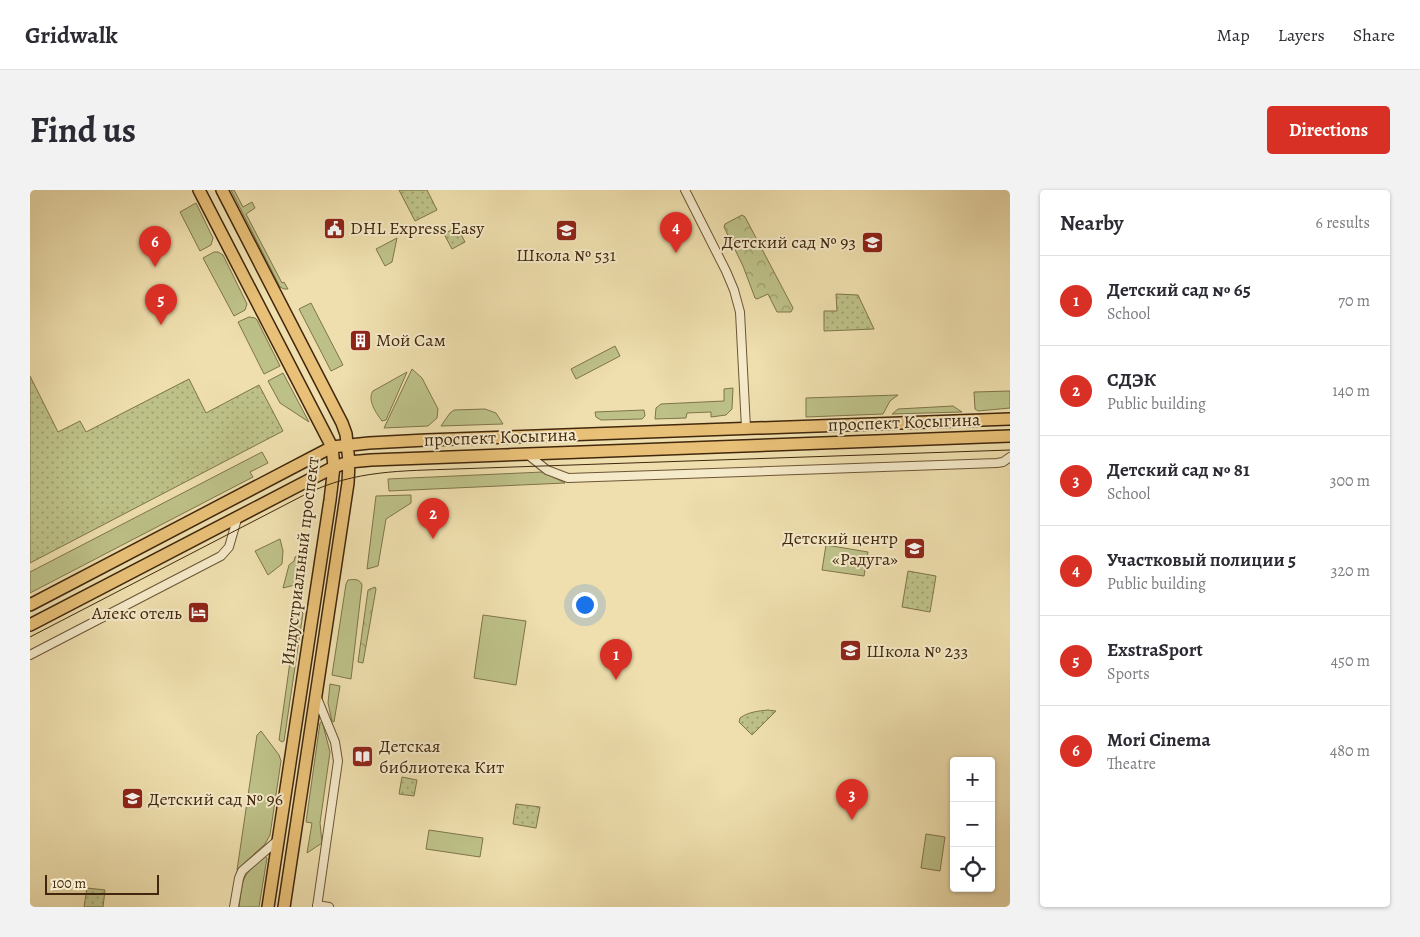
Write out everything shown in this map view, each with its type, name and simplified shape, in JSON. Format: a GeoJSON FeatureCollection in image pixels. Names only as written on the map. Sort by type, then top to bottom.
{"type":"FeatureCollection","features":[{"type":"Feature","properties":{"kind":"main road","name":"Индустриальный проспект"},"geometry":{"type":"LineString","coordinates":[[199,190],[332,447],[334,467],[268,907]]}},
{"type":"Feature","properties":{"kind":"main road","name":"Индустриальный проспект"},"geometry":{"type":"LineString","coordinates":[[222,190],[342,423],[346,434],[350,462],[336,573],[284,907]]}},
{"type":"Feature","properties":{"kind":"main road","name":"проспект Косыгина"},"geometry":{"type":"LineString","coordinates":[[30,604],[332,447],[426,440],[1010,419]]}},
{"type":"Feature","properties":{"kind":"main road","name":"проспект Косыгина"},"geometry":{"type":"LineString","coordinates":[[30,625],[334,467],[350,462],[1010,436]]}},
{"type":"Feature","properties":{"kind":"street"},"geometry":{"type":"LineString","coordinates":[[685,190],[726,271],[738,305],[741,325],[746,428]]}},
{"type":"Feature","properties":{"kind":"street"},"geometry":{"type":"LineString","coordinates":[[527,454],[547,470],[568,478],[987,464],[1003,462],[1010,457]]}},
{"type":"Feature","properties":{"kind":"street"},"geometry":{"type":"LineString","coordinates":[[30,655],[221,556],[229,547],[236,519]]}},
{"type":"Feature","properties":{"kind":"street"},"geometry":{"type":"LineString","coordinates":[[316,696],[335,742],[338,760],[317,906],[329,907]]}},
{"type":"Feature","properties":{"kind":"street"},"geometry":{"type":"LineString","coordinates":[[234,907],[242,870],[278,840]]}},
{"type":"Feature","properties":{"kind":"green space"},"geometry":{"type":"Polygon","coordinates":[[[231,190],[234,190],[243,207],[252,202],[255,208],[246,214],[282,283],[284,282],[288,289],[280,287],[231,190]]]}},
{"type":"Feature","properties":{"kind":"green space"},"geometry":{"type":"Polygon","coordinates":[[[399,190],[427,190],[437,210],[415,221],[399,190]]]}},
{"type":"Feature","properties":{"kind":"green space"},"geometry":{"type":"Polygon","coordinates":[[[196,203],[213,238],[211,245],[200,251],[180,212],[196,203]]]}},
{"type":"Feature","properties":{"kind":"green space"},"geometry":{"type":"Polygon","coordinates":[[[742,215],[745,217],[793,308],[791,312],[777,312],[768,294],[757,299],[755,298],[743,266],[724,227],[725,224],[742,215]]]}},
{"type":"Feature","properties":{"kind":"green space"},"geometry":{"type":"Polygon","coordinates":[[[457,227],[465,242],[452,249],[444,234],[457,227]]]}},
{"type":"Feature","properties":{"kind":"green space"},"geometry":{"type":"Polygon","coordinates":[[[397,238],[392,262],[385,266],[376,249],[397,238]]]}},
{"type":"Feature","properties":{"kind":"green space"},"geometry":{"type":"Polygon","coordinates":[[[214,252],[223,255],[247,304],[245,310],[234,316],[203,258],[214,252]]]}},
{"type":"Feature","properties":{"kind":"green space"},"geometry":{"type":"Polygon","coordinates":[[[836,294],[858,295],[874,329],[824,331],[824,311],[837,311],[836,294]]]}},
{"type":"Feature","properties":{"kind":"green space"},"geometry":{"type":"Polygon","coordinates":[[[311,303],[343,365],[331,371],[299,309],[311,303]]]}},
{"type":"Feature","properties":{"kind":"green space"},"geometry":{"type":"Polygon","coordinates":[[[249,317],[257,320],[280,366],[264,374],[238,322],[249,317]]]}},
{"type":"Feature","properties":{"kind":"green space"},"geometry":{"type":"Polygon","coordinates":[[[615,346],[620,356],[576,379],[571,369],[615,346]]]}},
{"type":"Feature","properties":{"kind":"green space"},"geometry":{"type":"Polygon","coordinates":[[[412,369],[422,378],[438,409],[437,418],[428,426],[384,428],[412,369]]]}},
{"type":"Feature","properties":{"kind":"green space"},"geometry":{"type":"Polygon","coordinates":[[[407,372],[386,420],[382,421],[372,402],[371,395],[373,391],[407,372]]]}},
{"type":"Feature","properties":{"kind":"green space"},"geometry":{"type":"Polygon","coordinates":[[[283,373],[309,422],[280,403],[268,381],[283,373]]]}},
{"type":"Feature","properties":{"kind":"green space"},"geometry":{"type":"Polygon","coordinates":[[[30,376],[58,432],[80,421],[86,432],[189,379],[206,413],[259,385],[283,431],[30,563],[30,376]]]}},
{"type":"Feature","properties":{"kind":"green space"},"geometry":{"type":"Polygon","coordinates":[[[733,388],[732,409],[726,415],[711,417],[711,412],[687,413],[686,418],[655,419],[656,408],[661,404],[724,401],[724,389],[733,388]]]}},
{"type":"Feature","properties":{"kind":"green space"},"geometry":{"type":"Polygon","coordinates":[[[1010,391],[1010,408],[978,411],[975,409],[974,392],[1010,391]]]}},
{"type":"Feature","properties":{"kind":"green space"},"geometry":{"type":"Polygon","coordinates":[[[898,395],[890,401],[883,414],[806,417],[806,398],[898,395]]]}},
{"type":"Feature","properties":{"kind":"green space"},"geometry":{"type":"Polygon","coordinates":[[[953,406],[962,412],[892,414],[898,409],[953,406]]]}},
{"type":"Feature","properties":{"kind":"green space"},"geometry":{"type":"Polygon","coordinates":[[[485,409],[496,413],[503,424],[441,426],[454,410],[485,409]]]}},
{"type":"Feature","properties":{"kind":"green space"},"geometry":{"type":"Polygon","coordinates":[[[644,410],[645,416],[642,419],[601,420],[596,417],[595,412],[644,410]]]}},
{"type":"Feature","properties":{"kind":"green space"},"geometry":{"type":"Polygon","coordinates":[[[262,452],[268,463],[250,472],[253,477],[30,593],[30,572],[262,452]]]}},
{"type":"Feature","properties":{"kind":"green space"},"geometry":{"type":"Polygon","coordinates":[[[543,472],[565,483],[389,491],[388,479],[543,472]]]}},
{"type":"Feature","properties":{"kind":"green space"},"geometry":{"type":"Polygon","coordinates":[[[411,495],[411,503],[386,519],[378,566],[367,569],[376,496],[411,495]]]}},
{"type":"Feature","properties":{"kind":"green space"},"geometry":{"type":"Polygon","coordinates":[[[280,539],[283,551],[282,564],[268,575],[255,551],[280,539]]]}},
{"type":"Feature","properties":{"kind":"green space"},"geometry":{"type":"Polygon","coordinates":[[[826,545],[868,552],[864,576],[822,570],[826,545]]]}},
{"type":"Feature","properties":{"kind":"green space"},"geometry":{"type":"Polygon","coordinates":[[[304,551],[299,584],[283,588],[289,565],[294,561],[295,557],[304,551]]]}},
{"type":"Feature","properties":{"kind":"green space"},"geometry":{"type":"Polygon","coordinates":[[[908,571],[936,576],[930,612],[902,607],[908,571]]]}},
{"type":"Feature","properties":{"kind":"green space"},"geometry":{"type":"Polygon","coordinates":[[[348,580],[357,580],[362,585],[351,679],[332,675],[348,580]]]}},
{"type":"Feature","properties":{"kind":"green space"},"geometry":{"type":"Polygon","coordinates":[[[375,587],[363,663],[358,662],[368,590],[375,587]]]}},
{"type":"Feature","properties":{"kind":"green space"},"geometry":{"type":"Polygon","coordinates":[[[300,610],[303,613],[284,741],[282,742],[279,740],[297,612],[300,610]]]}},
{"type":"Feature","properties":{"kind":"green space"},"geometry":{"type":"Polygon","coordinates":[[[483,615],[526,621],[516,685],[474,678],[483,615]]]}},
{"type":"Feature","properties":{"kind":"green space"},"geometry":{"type":"Polygon","coordinates":[[[330,684],[340,686],[334,722],[332,721],[328,703],[330,684]]]}},
{"type":"Feature","properties":{"kind":"green space"},"geometry":{"type":"Polygon","coordinates":[[[768,710],[776,711],[752,735],[739,722],[740,718],[746,714],[768,710]]]}},
{"type":"Feature","properties":{"kind":"green space"},"geometry":{"type":"Polygon","coordinates":[[[322,721],[330,752],[320,823],[322,843],[307,853],[312,823],[306,822],[320,723],[322,721]]]}},
{"type":"Feature","properties":{"kind":"green space"},"geometry":{"type":"Polygon","coordinates":[[[261,731],[279,755],[281,761],[270,835],[265,844],[237,870],[257,735],[261,731]]]}},
{"type":"Feature","properties":{"kind":"green space"},"geometry":{"type":"Polygon","coordinates":[[[402,777],[417,780],[414,796],[399,794],[402,777]]]}},
{"type":"Feature","properties":{"kind":"green space"},"geometry":{"type":"Polygon","coordinates":[[[516,804],[540,807],[536,828],[513,824],[516,804]]]}},
{"type":"Feature","properties":{"kind":"green space"},"geometry":{"type":"Polygon","coordinates":[[[429,830],[483,838],[480,857],[426,849],[429,830]]]}},
{"type":"Feature","properties":{"kind":"green space"},"geometry":{"type":"Polygon","coordinates":[[[926,834],[945,837],[940,871],[921,868],[926,834]]]}},
{"type":"Feature","properties":{"kind":"green space"},"geometry":{"type":"Polygon","coordinates":[[[265,856],[267,858],[259,907],[239,907],[241,889],[247,873],[265,856]]]}},
{"type":"Feature","properties":{"kind":"green space"},"geometry":{"type":"Polygon","coordinates":[[[87,888],[105,890],[103,907],[84,907],[87,888]]]}},
{"type":"Feature","properties":{"kind":"tram line"},"geometry":{"type":"LineString","coordinates":[[30,637],[306,494],[342,480],[361,476],[416,470],[1010,450]]}},
{"type":"Feature","properties":{"kind":"place","name":"DHL Express Easy"},"geometry":{"type":"Point","coordinates":[334,228]}},
{"type":"Feature","properties":{"kind":"place","name":"Школа № 531"},"geometry":{"type":"Point","coordinates":[566,230]}},
{"type":"Feature","properties":{"kind":"place","name":"Детский сад № 93"},"geometry":{"type":"Point","coordinates":[872,242]}},
{"type":"Feature","properties":{"kind":"place","name":"Участковый полиции 5"},"geometry":{"type":"Point","coordinates":[676,253]}},
{"type":"Feature","properties":{"kind":"place","name":"Mori Cinema"},"geometry":{"type":"Point","coordinates":[155,267]}},
{"type":"Feature","properties":{"kind":"place","name":"ExstraSport"},"geometry":{"type":"Point","coordinates":[161,325]}},
{"type":"Feature","properties":{"kind":"place","name":"Мой Сам"},"geometry":{"type":"Point","coordinates":[360,340]}},
{"type":"Feature","properties":{"kind":"place","name":"СДЭК"},"geometry":{"type":"Point","coordinates":[433,539]}},
{"type":"Feature","properties":{"kind":"place","name":"Детский центр «Радуга»"},"geometry":{"type":"Point","coordinates":[914,548]}},
{"type":"Feature","properties":{"kind":"place","name":"Алекс отель"},"geometry":{"type":"Point","coordinates":[198,613]}},
{"type":"Feature","properties":{"kind":"place","name":"Школа № 233"},"geometry":{"type":"Point","coordinates":[850,651]}},
{"type":"Feature","properties":{"kind":"place","name":"Детский сад № 65"},"geometry":{"type":"Point","coordinates":[616,680]}},
{"type":"Feature","properties":{"kind":"place","name":"Детская библиотека Кит"},"geometry":{"type":"Point","coordinates":[363,756]}},
{"type":"Feature","properties":{"kind":"place","name":"Детский сад № 96"},"geometry":{"type":"Point","coordinates":[132,799]}},
{"type":"Feature","properties":{"kind":"place","name":"Детский сад № 81"},"geometry":{"type":"Point","coordinates":[852,820]}}]}
